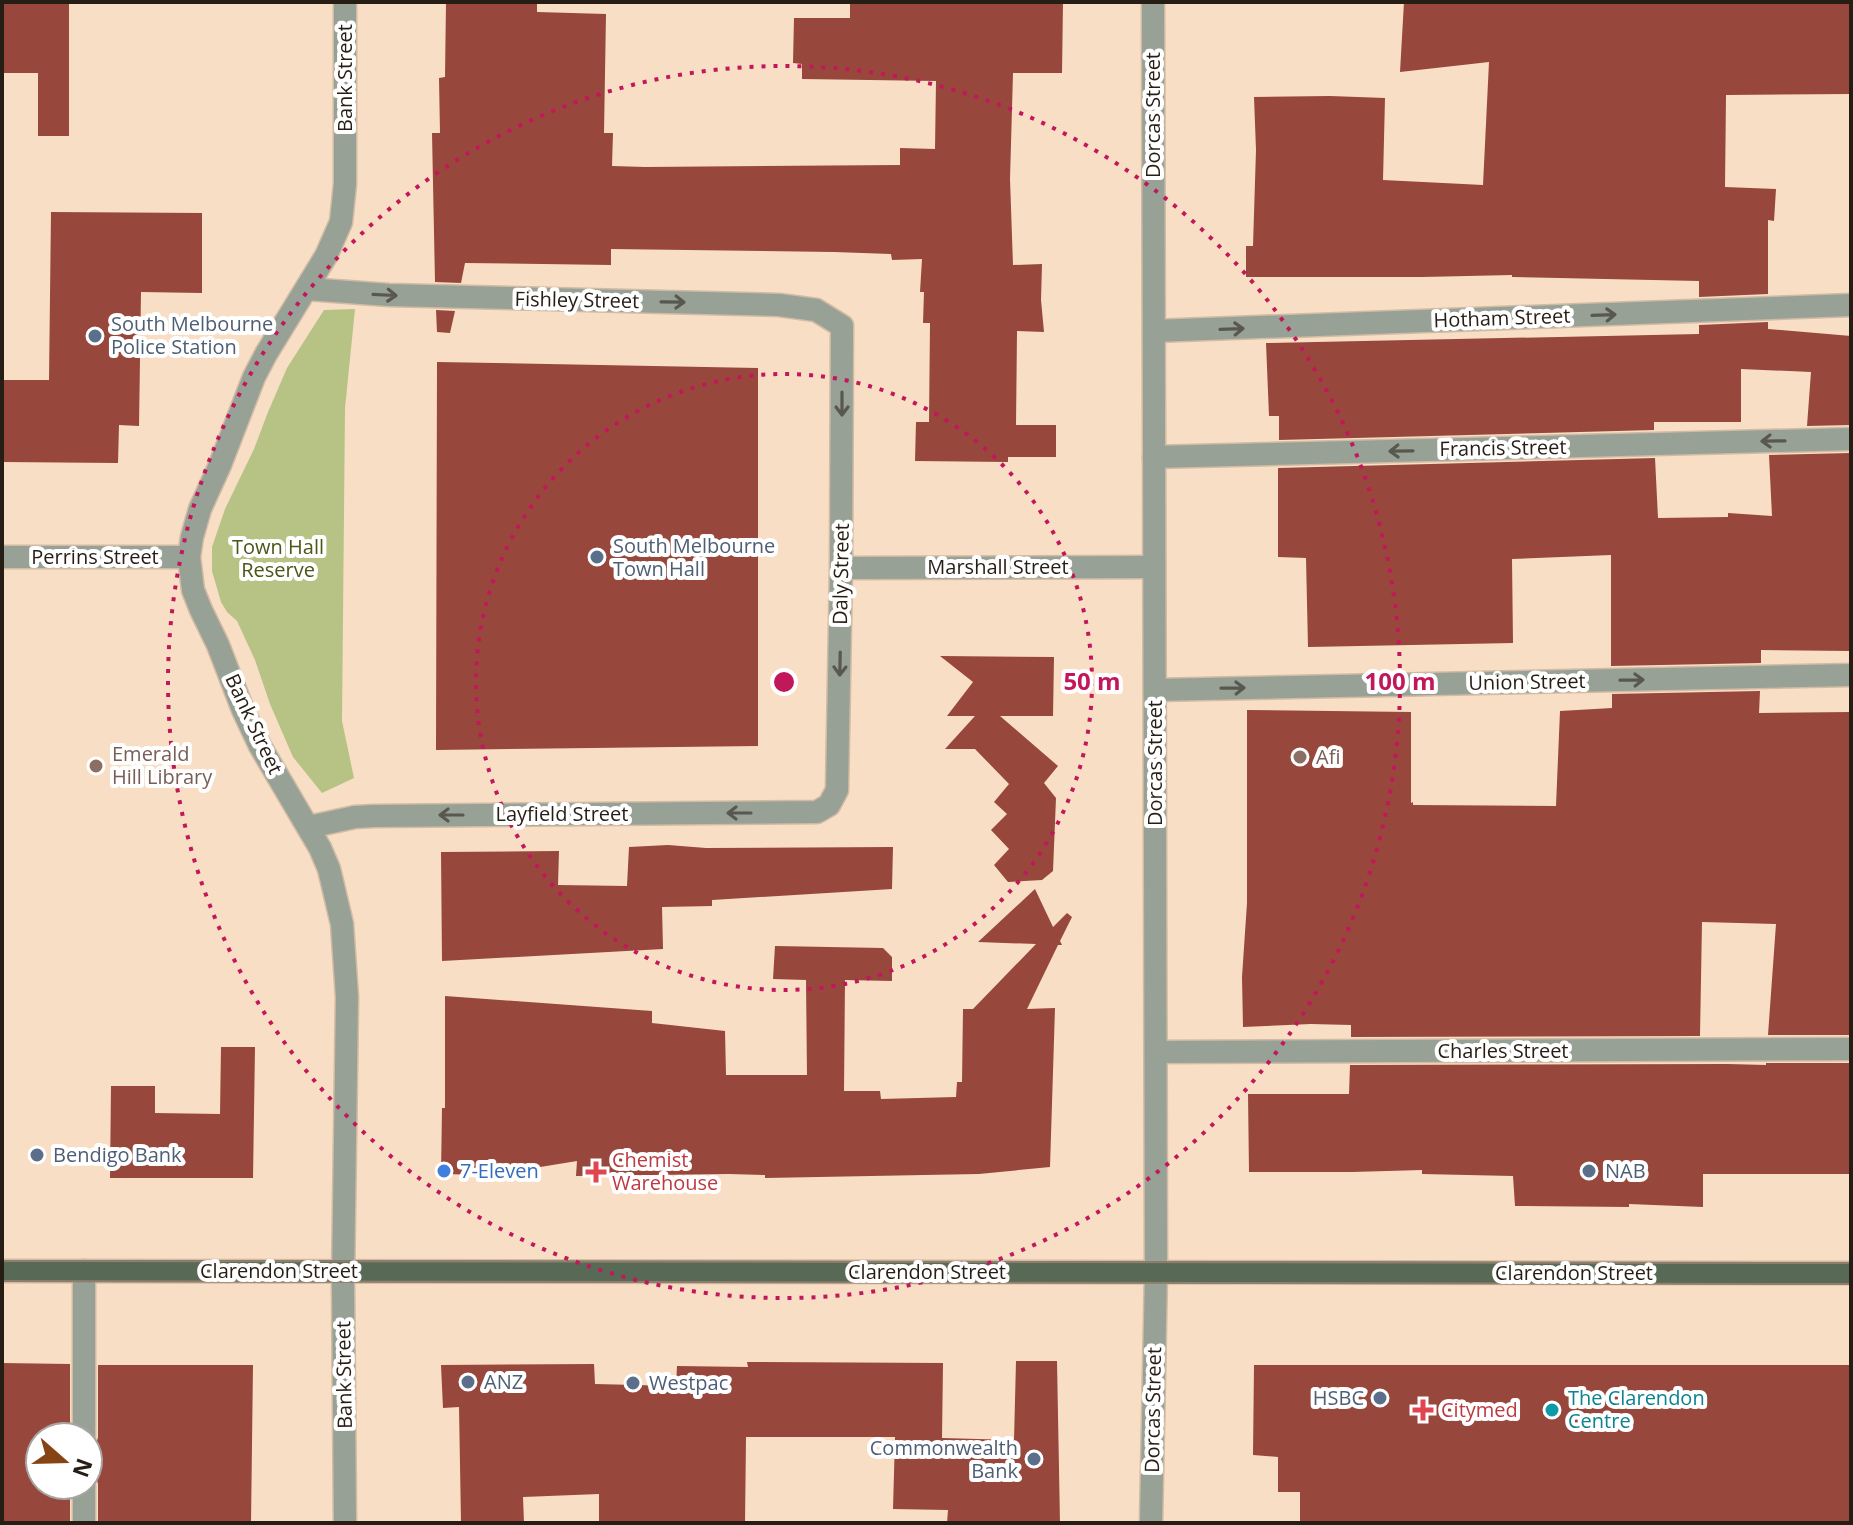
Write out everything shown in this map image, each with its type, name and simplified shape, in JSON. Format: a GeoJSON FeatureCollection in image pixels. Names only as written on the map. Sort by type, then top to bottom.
{"type":"FeatureCollection","features":[{"type":"Feature","properties":{"kind":"main road","name":"Clarendon Street"},"geometry":{"type":"LineString","coordinates":[[2,1271],[1851,1273]]}},
{"type":"Feature","properties":{"kind":"street","name":"Bank Street"},"geometry":{"type":"LineString","coordinates":[[345,2],[345,184],[342,215],[326,256],[254,377],[196,520],[189,557],[193,590],[222,653],[243,710],[266,757],[309,827],[329,869],[338,901],[347,997],[343,1271],[345,1523]]}},
{"type":"Feature","properties":{"kind":"street","name":"Dorcas Street"},"geometry":{"type":"LineString","coordinates":[[1151,1523],[1156,1272],[1153,2]]}},
{"type":"Feature","properties":{"kind":"street","name":"Fishley Street"},"geometry":{"type":"LineString","coordinates":[[307,289],[389,295],[779,305],[816,310],[842,326]]}},
{"type":"Feature","properties":{"kind":"street","name":"Hotham Street"},"geometry":{"type":"LineString","coordinates":[[1154,331],[1851,305]]}},
{"type":"Feature","properties":{"kind":"street","name":"Daly Street"},"geometry":{"type":"LineString","coordinates":[[817,812],[829,805],[837,790],[842,326]]}},
{"type":"Feature","properties":{"kind":"street","name":"Francis Street"},"geometry":{"type":"LineString","coordinates":[[1154,457],[1851,439]]}},
{"type":"Feature","properties":{"kind":"street","name":"Perrins Street"},"geometry":{"type":"LineString","coordinates":[[2,557],[189,557]]}},
{"type":"Feature","properties":{"kind":"street","name":"Marshall Street"},"geometry":{"type":"LineString","coordinates":[[841,568],[1154,567]]}},
{"type":"Feature","properties":{"kind":"street","name":"Union Street"},"geometry":{"type":"LineString","coordinates":[[1155,690],[1851,675]]}},
{"type":"Feature","properties":{"kind":"street","name":"Layfield Street"},"geometry":{"type":"LineString","coordinates":[[309,827],[374,816],[817,812]]}},
{"type":"Feature","properties":{"kind":"street","name":"Charles Street"},"geometry":{"type":"LineString","coordinates":[[1156,1052],[1851,1049]]}},
{"type":"Feature","properties":{"kind":"street"},"geometry":{"type":"LineString","coordinates":[[84,1271],[84,1421]]}},
{"type":"Feature","properties":{"kind":"street"},"geometry":{"type":"LineString","coordinates":[[84,1501],[84,1523]]}},
{"type":"Feature","properties":{"kind":"green space","name":"Town Hall Reserve"},"geometry":{"type":"Polygon","coordinates":[[[355,309],[345,408],[342,721],[354,778],[322,793],[293,757],[237,621],[221,602],[212,571],[212,547],[225,509],[287,368],[324,310],[355,309]]]}},
{"type":"Feature","properties":{"kind":"building"},"geometry":{"type":"Polygon","coordinates":[[[2,2],[69,2],[69,136],[38,136],[38,73],[2,73],[2,2]]]}},
{"type":"Feature","properties":{"kind":"building"},"geometry":{"type":"Polygon","coordinates":[[[446,2],[537,2],[537,12],[606,14],[604,133],[613,133],[612,166],[645,167],[900,165],[900,148],[935,149],[936,81],[802,79],[802,64],[793,63],[794,18],[850,18],[850,2],[1063,2],[1062,73],[1013,73],[1010,179],[1013,265],[1042,264],[1044,332],[1017,331],[1016,425],[1056,425],[1056,457],[1008,457],[1008,462],[915,461],[916,422],[929,422],[930,323],[923,323],[924,292],[920,292],[922,259],[892,260],[891,254],[834,252],[611,249],[611,265],[465,263],[461,283],[435,282],[432,133],[440,133],[439,78],[445,77],[446,2]]]}},
{"type":"Feature","properties":{"kind":"building"},"geometry":{"type":"Polygon","coordinates":[[[1404,2],[1851,2],[1851,94],[1726,95],[1725,187],[1776,189],[1774,221],[1768,220],[1768,294],[1699,297],[1699,281],[1512,275],[1246,277],[1246,246],[1253,246],[1254,97],[1385,98],[1383,180],[1483,185],[1489,62],[1400,72],[1404,2]]]}},
{"type":"Feature","properties":{"kind":"building","name":"South Melbourne Police Station"},"geometry":{"type":"Polygon","coordinates":[[[51,212],[202,213],[202,293],[141,292],[139,426],[119,425],[118,463],[3,462],[3,380],[49,380],[51,212]]]}},
{"type":"Feature","properties":{"kind":"building"},"geometry":{"type":"Polygon","coordinates":[[[436,310],[455,311],[450,333],[437,332],[436,310]]]}},
{"type":"Feature","properties":{"kind":"building"},"geometry":{"type":"Polygon","coordinates":[[[1768,322],[1768,329],[1851,336],[1851,425],[1807,426],[1811,372],[1741,369],[1741,422],[1654,422],[1654,430],[1279,440],[1279,416],[1269,416],[1266,343],[1699,334],[1699,325],[1768,322]]]}},
{"type":"Feature","properties":{"kind":"building","name":"South Melbourne Town Hall"},"geometry":{"type":"Polygon","coordinates":[[[437,362],[758,368],[758,746],[436,750],[437,362]]]}},
{"type":"Feature","properties":{"kind":"building"},"geometry":{"type":"Polygon","coordinates":[[[1851,453],[1851,651],[1761,650],[1761,663],[1611,666],[1611,555],[1512,559],[1513,643],[1308,647],[1306,558],[1278,557],[1278,468],[1655,458],[1658,518],[1728,517],[1728,513],[1772,516],[1769,455],[1851,453]]]}},
{"type":"Feature","properties":{"kind":"building"},"geometry":{"type":"Polygon","coordinates":[[[940,656],[1054,657],[1053,716],[1000,716],[1058,766],[1044,783],[1056,798],[1053,871],[1042,880],[1008,882],[994,865],[1009,849],[991,830],[1007,814],[994,802],[1009,784],[975,749],[945,749],[975,716],[947,716],[973,682],[940,656]]]}},
{"type":"Feature","properties":{"kind":"building"},"geometry":{"type":"Polygon","coordinates":[[[1760,691],[1759,713],[1851,712],[1851,1035],[1768,1035],[1776,924],[1702,922],[1700,1036],[1351,1037],[1351,1025],[1243,1027],[1242,977],[1247,903],[1247,710],[1411,712],[1413,805],[1556,806],[1560,711],[1612,708],[1612,694],[1760,691]]]}},
{"type":"Feature","properties":{"kind":"building"},"geometry":{"type":"Polygon","coordinates":[[[668,845],[706,848],[893,847],[892,889],[712,900],[712,906],[662,907],[663,949],[442,961],[441,852],[559,851],[558,885],[627,886],[629,847],[668,845]]]}},
{"type":"Feature","properties":{"kind":"building"},"geometry":{"type":"Polygon","coordinates":[[[1035,889],[1053,927],[1067,913],[1072,917],[1060,941],[1062,945],[1058,945],[1027,1009],[1055,1008],[1050,1167],[979,1174],[765,1178],[765,1175],[729,1174],[576,1176],[577,1161],[491,1175],[441,1174],[442,1108],[445,1108],[445,996],[652,1011],[652,1023],[725,1031],[726,1075],[807,1075],[806,980],[773,979],[775,946],[883,948],[892,957],[892,981],[845,980],[844,1091],[880,1091],[881,1099],[956,1097],[957,1082],[962,1082],[963,1009],[973,1009],[1036,944],[978,942],[1035,889]]]}},
{"type":"Feature","properties":{"kind":"building"},"geometry":{"type":"Polygon","coordinates":[[[221,1047],[255,1047],[253,1178],[110,1178],[111,1086],[155,1086],[155,1113],[220,1114],[221,1047]]]}},
{"type":"Feature","properties":{"kind":"building"},"geometry":{"type":"Polygon","coordinates":[[[1851,1063],[1851,1174],[1703,1174],[1703,1207],[1629,1204],[1629,1207],[1515,1206],[1513,1176],[1422,1174],[1422,1170],[1249,1172],[1248,1094],[1349,1094],[1350,1065],[1851,1063]]]}},
{"type":"Feature","properties":{"kind":"building"},"geometry":{"type":"Polygon","coordinates":[[[1016,1361],[1057,1361],[1060,1523],[947,1523],[948,1510],[893,1509],[895,1437],[746,1437],[745,1523],[599,1523],[599,1494],[523,1497],[524,1523],[461,1523],[459,1407],[443,1408],[441,1365],[594,1364],[595,1384],[676,1386],[677,1366],[748,1367],[747,1362],[943,1363],[942,1438],[1014,1440],[1016,1361]]]}},
{"type":"Feature","properties":{"kind":"building"},"geometry":{"type":"Polygon","coordinates":[[[2,1363],[70,1364],[70,1421],[24,1421],[24,1501],[70,1501],[70,1523],[2,1523],[2,1363]]]}},
{"type":"Feature","properties":{"kind":"building"},"geometry":{"type":"Polygon","coordinates":[[[98,1365],[253,1365],[251,1523],[98,1523],[98,1501],[104,1501],[104,1421],[98,1421],[98,1365]]]}},
{"type":"Feature","properties":{"kind":"building","name":"The Clarendon Centre"},"geometry":{"type":"Polygon","coordinates":[[[1254,1365],[1851,1365],[1851,1523],[1300,1523],[1300,1492],[1278,1492],[1278,1457],[1253,1455],[1254,1365]]]}},
{"type":"Feature","properties":{"kind":"tram line"},"geometry":{"type":"LineString","coordinates":[[2,1261],[1851,1263]]}},
{"type":"Feature","properties":{"kind":"tram line"},"geometry":{"type":"LineString","coordinates":[[2,1281],[1851,1284]]}},
{"type":"Feature","properties":{"kind":"place","name":"South Melbourne Police Station"},"geometry":{"type":"Point","coordinates":[95,336]}},
{"type":"Feature","properties":{"kind":"place","name":"South Melbourne Town Hall"},"geometry":{"type":"Point","coordinates":[597,557]}},
{"type":"Feature","properties":{"kind":"place","name":"Afi"},"geometry":{"type":"Point","coordinates":[1300,757]}},
{"type":"Feature","properties":{"kind":"place","name":"Emerald Hill Library"},"geometry":{"type":"Point","coordinates":[96,766]}},
{"type":"Feature","properties":{"kind":"place","name":"Bendigo Bank"},"geometry":{"type":"Point","coordinates":[37,1155]}},
{"type":"Feature","properties":{"kind":"place","name":"7-Eleven"},"geometry":{"type":"Point","coordinates":[444,1171]}},
{"type":"Feature","properties":{"kind":"place","name":"NAB"},"geometry":{"type":"Point","coordinates":[1589,1171]}},
{"type":"Feature","properties":{"kind":"place","name":"Chemist Warehouse"},"geometry":{"type":"Point","coordinates":[596,1172]}},
{"type":"Feature","properties":{"kind":"place","name":"ANZ"},"geometry":{"type":"Point","coordinates":[468,1382]}},
{"type":"Feature","properties":{"kind":"place","name":"Westpac"},"geometry":{"type":"Point","coordinates":[633,1383]}},
{"type":"Feature","properties":{"kind":"place","name":"HSBC"},"geometry":{"type":"Point","coordinates":[1380,1398]}},
{"type":"Feature","properties":{"kind":"place","name":"Citymed"},"geometry":{"type":"Point","coordinates":[1423,1410]}},
{"type":"Feature","properties":{"kind":"place","name":"The Clarendon Centre"},"geometry":{"type":"Point","coordinates":[1552,1410]}},
{"type":"Feature","properties":{"kind":"place","name":"Commonwealth Bank"},"geometry":{"type":"Point","coordinates":[1034,1459]}}]}
